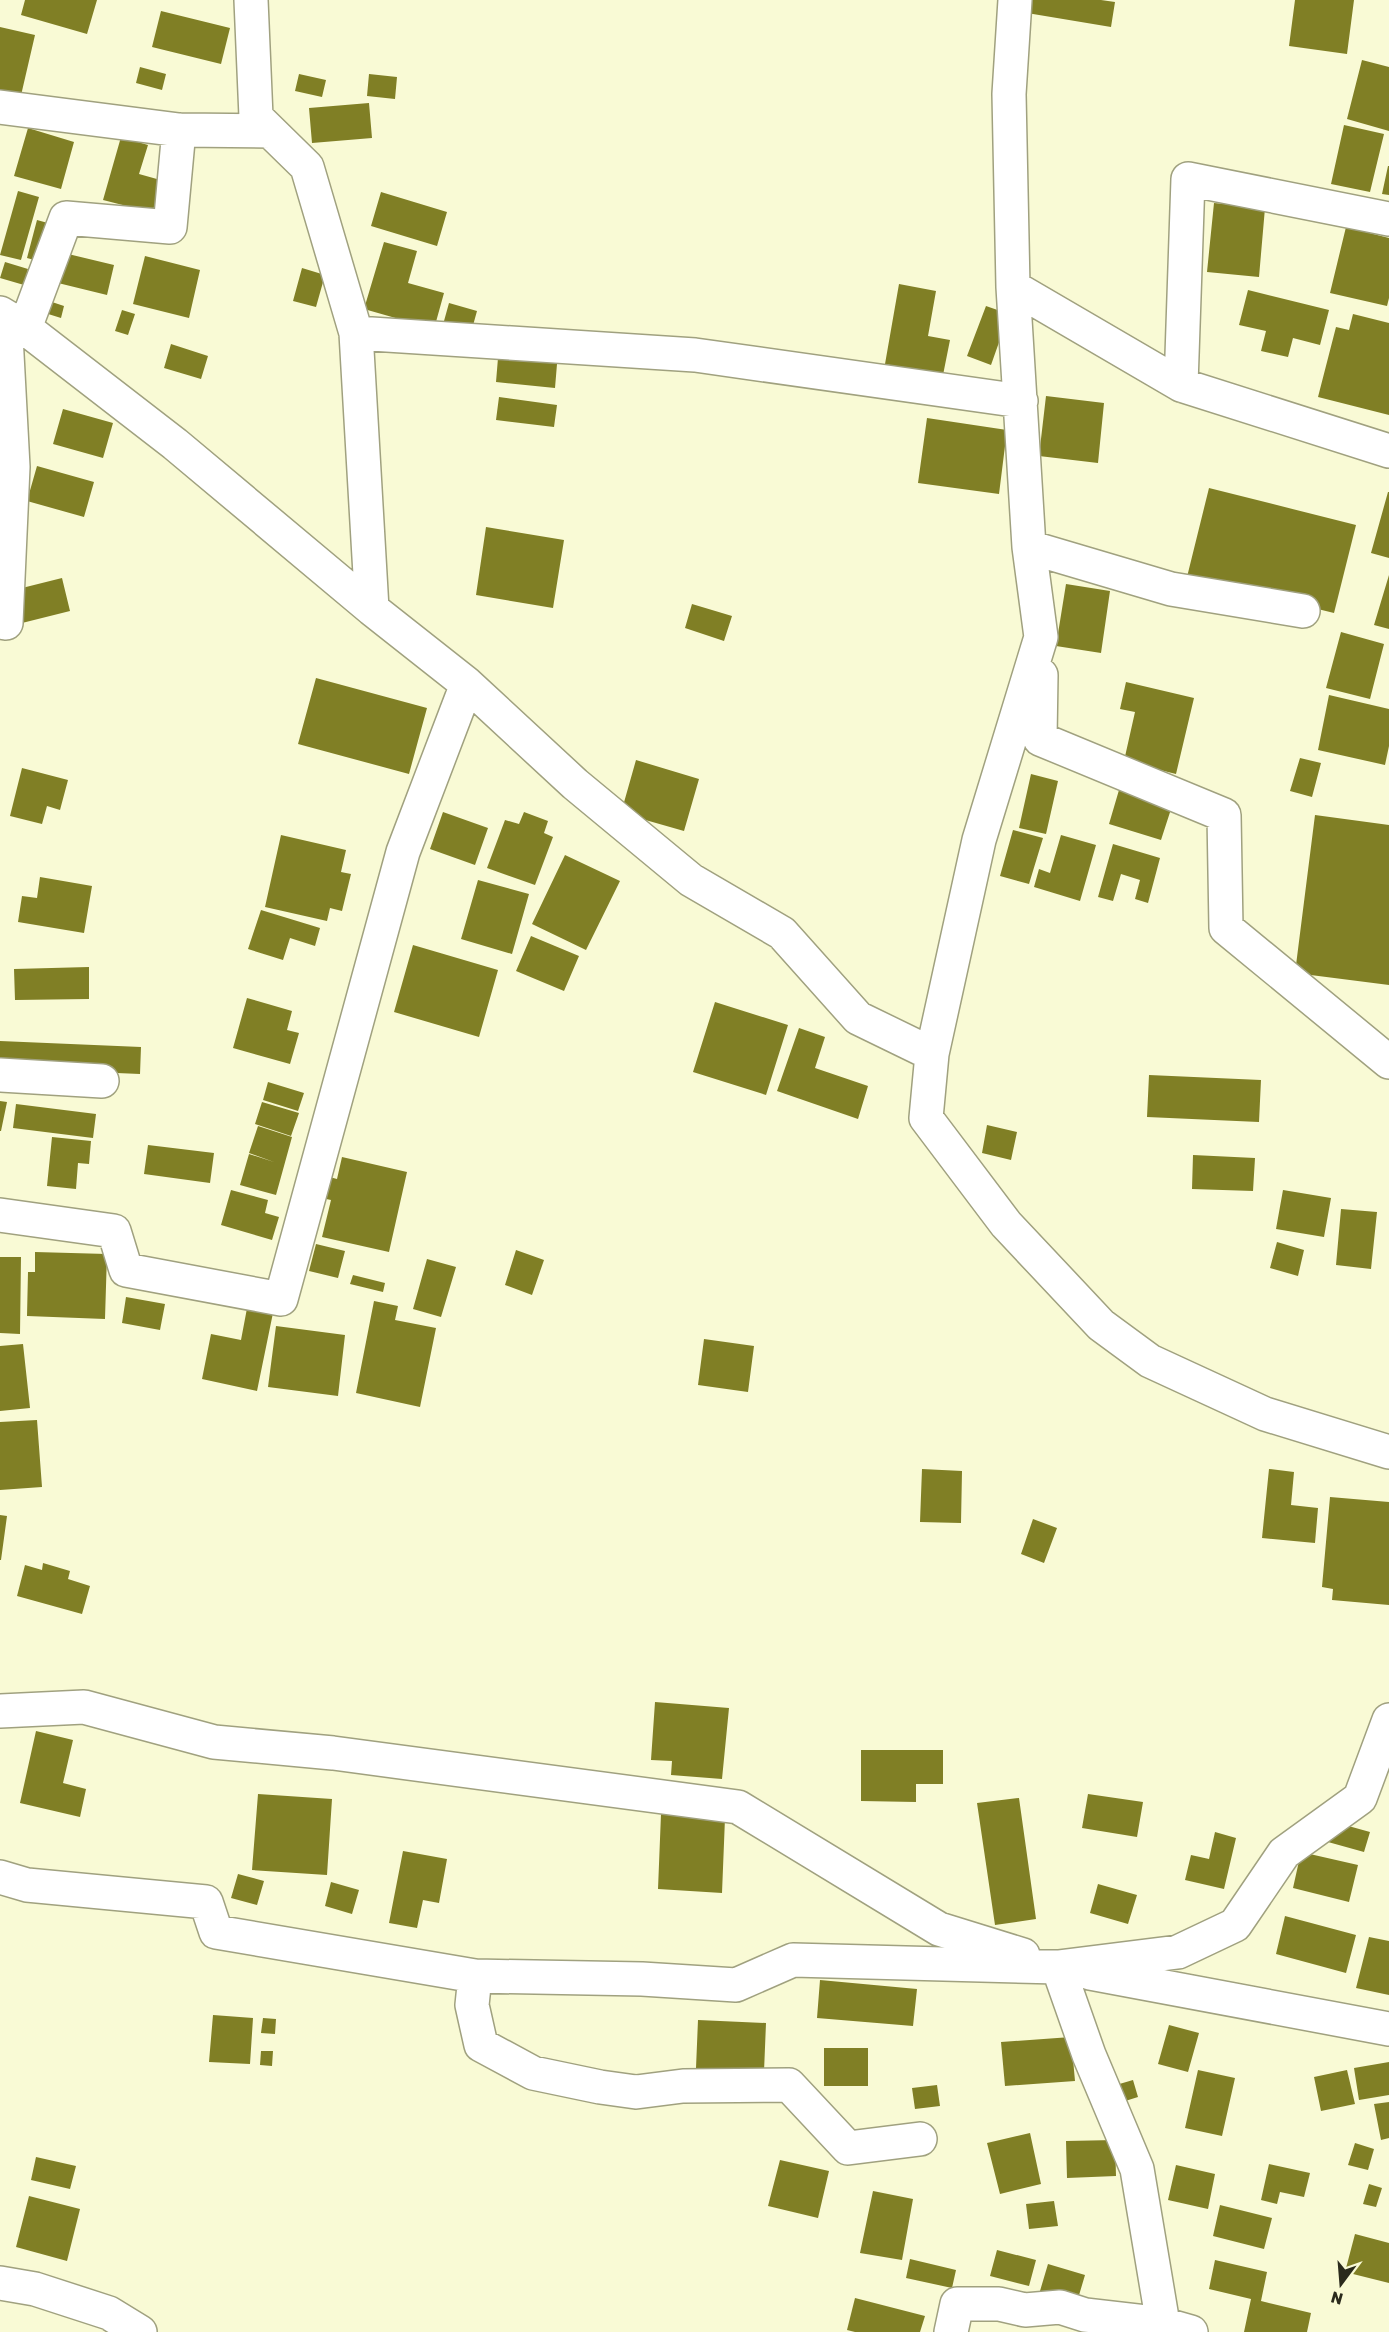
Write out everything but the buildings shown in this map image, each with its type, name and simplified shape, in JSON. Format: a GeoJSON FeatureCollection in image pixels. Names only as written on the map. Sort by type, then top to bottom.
{"type":"FeatureCollection","features":[{"type":"Feature","properties":{"kind":"street"},"geometry":{"type":"LineString","coordinates":[[251,0],[256,117],[307,167],[356,333],[372,609]]}},
{"type":"Feature","properties":{"kind":"street"},"geometry":{"type":"LineString","coordinates":[[1015,0],[1009,94],[1013,287],[1029,548],[1041,638],[1040,739],[1224,815],[1226,928],[1389,1062]]}},
{"type":"Feature","properties":{"kind":"street"},"geometry":{"type":"LineString","coordinates":[[0,107],[179,130],[270,131]]}},
{"type":"Feature","properties":{"kind":"street"},"geometry":{"type":"LineString","coordinates":[[0,622],[6,623],[13,467],[10,319],[66,218],[170,226],[179,130]]}},
{"type":"Feature","properties":{"kind":"street"},"geometry":{"type":"LineString","coordinates":[[1181,385],[1188,179],[1389,219]]}},
{"type":"Feature","properties":{"kind":"street"},"geometry":{"type":"LineString","coordinates":[[1013,287],[1181,385],[1389,451]]}},
{"type":"Feature","properties":{"kind":"street"},"geometry":{"type":"LineString","coordinates":[[10,319],[175,444],[372,609],[467,684],[575,784],[692,880],[782,933],[858,1018],[932,1054]]}},
{"type":"Feature","properties":{"kind":"street"},"geometry":{"type":"LineString","coordinates":[[356,333],[695,355],[1021,401]]}},
{"type":"Feature","properties":{"kind":"street"},"geometry":{"type":"LineString","coordinates":[[1029,548],[1171,589],[1304,610]]}},
{"type":"Feature","properties":{"kind":"street"},"geometry":{"type":"LineString","coordinates":[[1041,638],[979,840],[932,1054],[926,1118],[1006,1224],[1101,1325],[1150,1361],[1265,1414],[1389,1452]]}},
{"type":"Feature","properties":{"kind":"street"},"geometry":{"type":"LineString","coordinates":[[0,1215],[114,1231],[126,1270],[281,1299],[403,852],[467,684]]}},
{"type":"Feature","properties":{"kind":"street"},"geometry":{"type":"LineString","coordinates":[[0,1075],[102,1081]]}},
{"type":"Feature","properties":{"kind":"street"},"geometry":{"type":"LineString","coordinates":[[0,1711],[84,1707],[214,1742],[333,1754],[738,1807],[939,1929],[1058,1967],[1389,2029]]}},
{"type":"Feature","properties":{"kind":"street"},"geometry":{"type":"LineString","coordinates":[[0,1877],[27,1885],[206,1902],[216,1932],[475,1976],[642,1979],[736,1985],[793,1960],[1058,1967],[1178,1952],[1235,1925],[1284,1853],[1360,1798],[1389,1720]]}},
{"type":"Feature","properties":{"kind":"street"},"geometry":{"type":"LineString","coordinates":[[951,2332],[957,2304],[999,2304],[1024,2310],[1060,2307],[1085,2315],[1172,2329],[1137,2169],[1089,2055],[1058,1967]]}},
{"type":"Feature","properties":{"kind":"street"},"geometry":{"type":"LineString","coordinates":[[475,1976],[472,2005],[481,2046],[533,2073],[636,2092],[683,2086],[789,2085],[848,2148],[920,2139]]}},
{"type":"Feature","properties":{"kind":"street"},"geometry":{"type":"LineString","coordinates":[[0,2283],[35,2289],[109,2313],[140,2332]]}}]}
